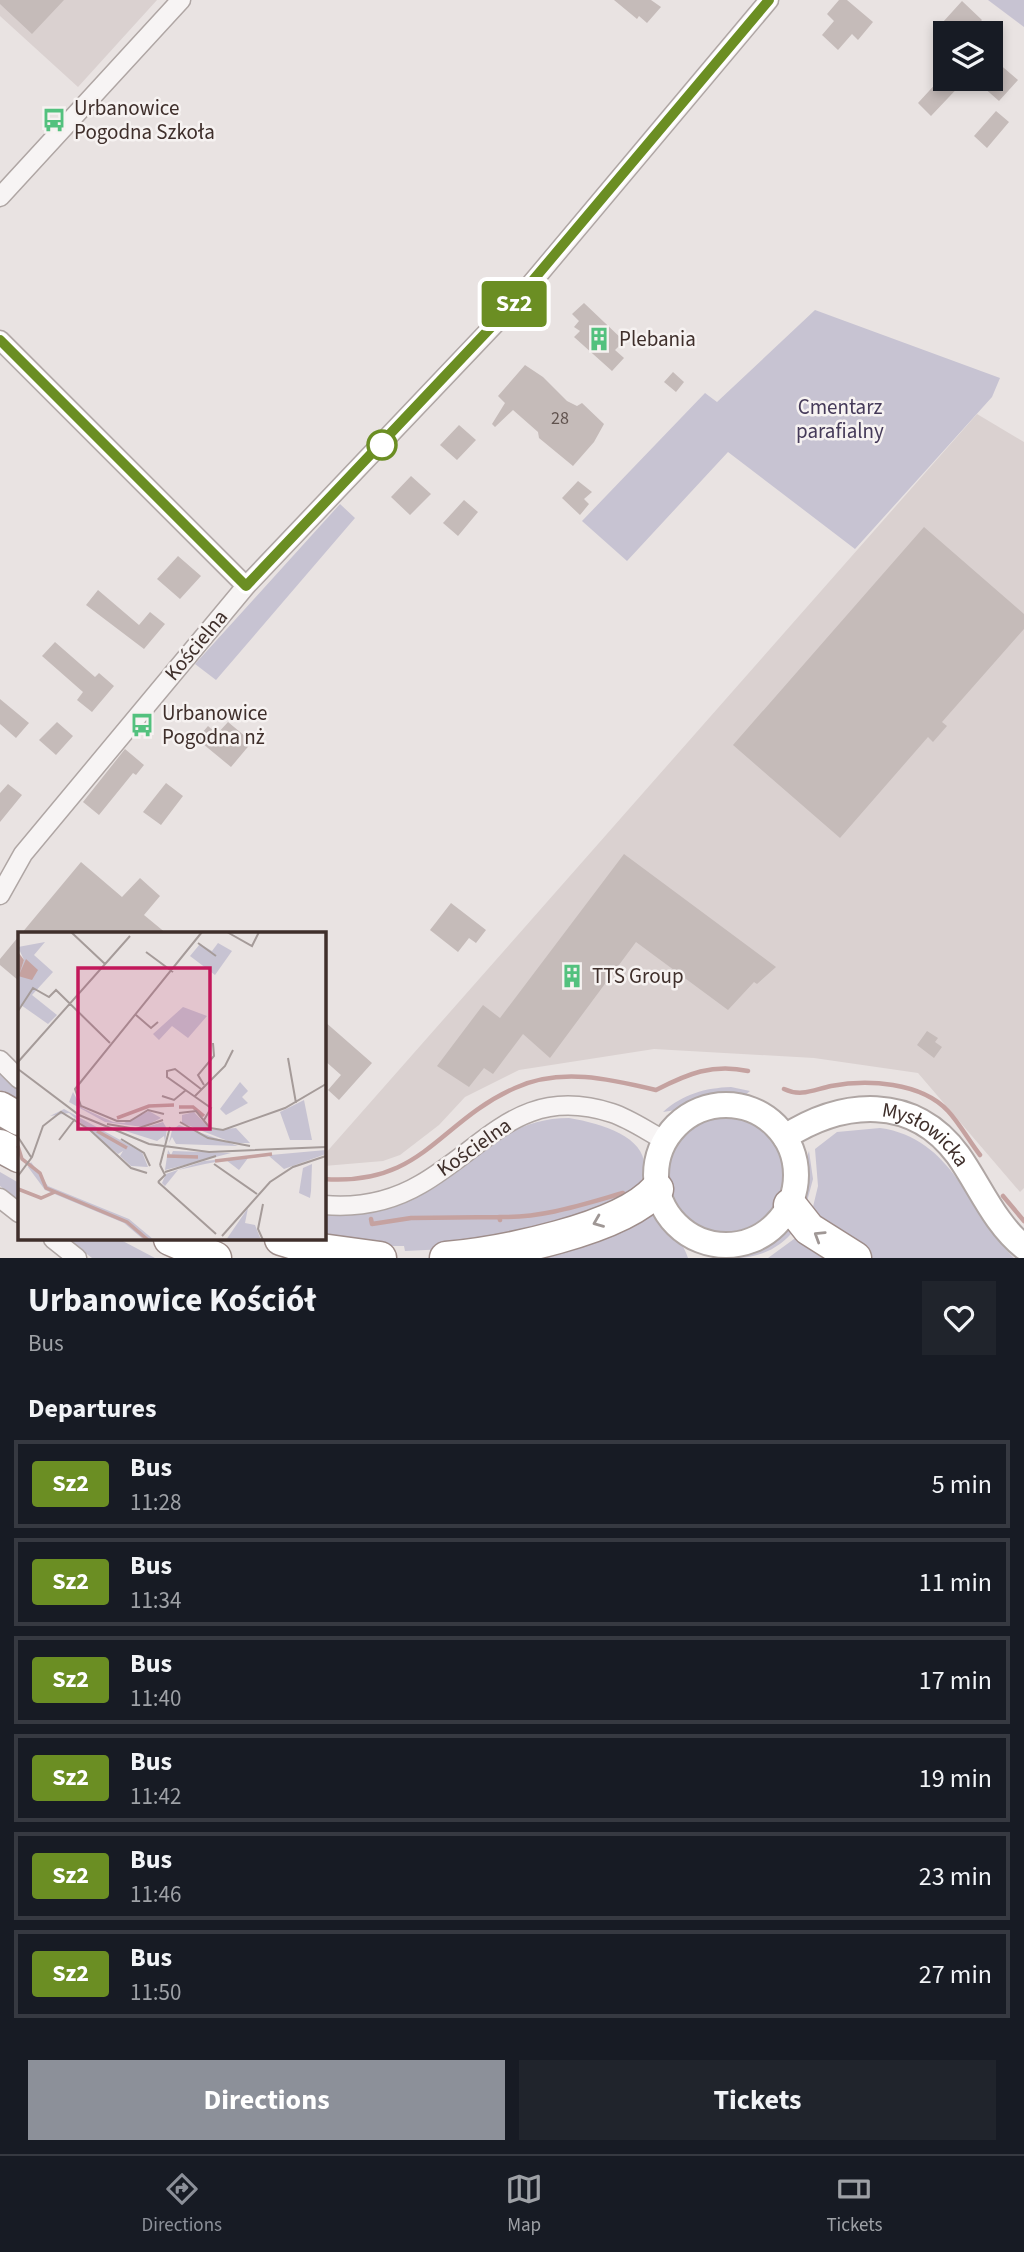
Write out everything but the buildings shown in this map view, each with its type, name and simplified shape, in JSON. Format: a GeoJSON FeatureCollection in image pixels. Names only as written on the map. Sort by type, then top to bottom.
{"type":"FeatureCollection","features":[{"type":"Feature","properties":{"kind":"highway"},"geometry":{"type":"LineString","coordinates":[[0,1108],[18,1118]]}},
{"type":"Feature","properties":{"kind":"highway"},"geometry":{"type":"LineString","coordinates":[[0,1146],[18,1155]]}},
{"type":"Feature","properties":{"kind":"highway"},"geometry":{"type":"LineString","coordinates":[[446,1258],[494,1254],[541,1242],[638,1206],[657,1189]]}},
{"type":"Feature","properties":{"kind":"highway"},"geometry":{"type":"LineString","coordinates":[[790,1205],[809,1229],[855,1258]]}},
{"type":"Feature","properties":{"kind":"highway"},"geometry":{"type":"LineString","coordinates":[[165,1240],[188,1258]]}},
{"type":"Feature","properties":{"kind":"highway"},"geometry":{"type":"LineString","coordinates":[[172,1240],[215,1258]]}},
{"type":"Feature","properties":{"kind":"highway"},"geometry":{"type":"LineString","coordinates":[[257,1240],[295,1258]]}},
{"type":"Feature","properties":{"kind":"highway"},"geometry":{"type":"LineString","coordinates":[[284,1240],[314,1249],[380,1258]]}},
{"type":"Feature","properties":{"kind":"street"},"geometry":{"type":"LineString","coordinates":[[0,197],[181,0]]}},
{"type":"Feature","properties":{"kind":"street","name":"Kościelna"},"geometry":{"type":"LineString","coordinates":[[0,895],[23,854],[246,586],[513,304],[769,0]]}},
{"type":"Feature","properties":{"kind":"street"},"geometry":{"type":"LineString","coordinates":[[0,340],[246,586]]}},
{"type":"Feature","properties":{"kind":"street"},"geometry":{"type":"LineString","coordinates":[[0,1060],[18,1078]]}},
{"type":"Feature","properties":{"kind":"street"},"geometry":{"type":"LineString","coordinates":[[724,1104],[759,1112],[785,1136],[797,1170],[790,1205],[766,1233],[712,1251],[683,1231],[662,1205],[657,1189],[656,1164],[664,1140],[689,1114],[724,1104]]}},
{"type":"Feature","properties":{"kind":"street","name":"Kościelna"},"geometry":{"type":"LineString","coordinates":[[326,1205],[371,1203],[411,1189],[497,1127],[544,1109],[578,1107],[609,1112],[664,1140]]}},
{"type":"Feature","properties":{"kind":"street","name":"Mysłowicka"},"geometry":{"type":"LineString","coordinates":[[785,1136],[835,1112],[861,1108],[891,1111],[915,1119],[949,1145],[997,1218],[1024,1247]]}},
{"type":"Feature","properties":{"kind":"street"},"geometry":{"type":"LineString","coordinates":[[0,1198],[18,1212]]}},
{"type":"Feature","properties":{"kind":"street"},"geometry":{"type":"LineString","coordinates":[[54,1240],[78,1258]]}},
{"type":"Feature","properties":{"kind":"shaded area"},"geometry":{"type":"Polygon","coordinates":[[[0,0],[157,0],[78,87],[0,16],[0,0]]]}},
{"type":"Feature","properties":{"kind":"shaded area"},"geometry":{"type":"Polygon","coordinates":[[[977,414],[1024,442],[1024,1188],[1020,1192],[918,1073],[814,1058],[654,1049],[519,1070],[465,1097],[439,1125],[400,1155],[383,1161],[326,1166],[326,1153],[977,414]]]}},
{"type":"Feature","properties":{"kind":"green space"},"geometry":{"type":"Polygon","coordinates":[[[988,0],[1024,0],[1024,27],[988,0]]]}},
{"type":"Feature","properties":{"kind":"green space","name":"Cmentarz parafialny"},"geometry":{"type":"Polygon","coordinates":[[[815,310],[1000,378],[992,397],[855,549],[728,452],[627,561],[582,521],[705,393],[717,402],[815,310]]]}},
{"type":"Feature","properties":{"kind":"green space"},"geometry":{"type":"Polygon","coordinates":[[[340,504],[355,518],[216,680],[195,664],[340,504]]]}},
{"type":"Feature","properties":{"kind":"green space"},"geometry":{"type":"Polygon","coordinates":[[[0,1073],[18,1088],[18,1100],[0,1090],[0,1073]]]}},
{"type":"Feature","properties":{"kind":"green space"},"geometry":{"type":"Polygon","coordinates":[[[731,1087],[750,1091],[744,1096],[721,1095],[663,1112],[695,1093],[731,1087]]]}},
{"type":"Feature","properties":{"kind":"green space"},"geometry":{"type":"Polygon","coordinates":[[[725,1116],[747,1120],[766,1133],[779,1152],[783,1174],[779,1196],[766,1215],[747,1228],[725,1232],[703,1228],[684,1215],[671,1196],[667,1174],[671,1152],[684,1133],[703,1120],[725,1116]]]}},
{"type":"Feature","properties":{"kind":"green space"},"geometry":{"type":"Polygon","coordinates":[[[569,1118],[587,1122],[604,1127],[633,1142],[641,1153],[644,1166],[641,1182],[629,1201],[467,1248],[405,1251],[404,1246],[377,1246],[326,1239],[326,1214],[370,1212],[403,1203],[505,1135],[546,1120],[569,1118]]]}},
{"type":"Feature","properties":{"kind":"green space"},"geometry":{"type":"Polygon","coordinates":[[[880,1128],[905,1135],[925,1146],[943,1161],[1014,1258],[871,1258],[818,1225],[812,1211],[818,1186],[815,1149],[837,1132],[880,1128]]]}},
{"type":"Feature","properties":{"kind":"green space"},"geometry":{"type":"Polygon","coordinates":[[[809,1151],[813,1179],[805,1209],[805,1163],[809,1151]]]}},
{"type":"Feature","properties":{"kind":"green space"},"geometry":{"type":"Polygon","coordinates":[[[0,1172],[18,1182],[18,1200],[0,1186],[0,1172]]]}},
{"type":"Feature","properties":{"kind":"green space"},"geometry":{"type":"Polygon","coordinates":[[[656,1208],[688,1258],[505,1258],[656,1208]]]}},
{"type":"Feature","properties":{"kind":"green space"},"geometry":{"type":"Polygon","coordinates":[[[787,1224],[795,1229],[783,1242],[760,1254],[735,1258],[768,1241],[787,1224]]]}},
{"type":"Feature","properties":{"kind":"green space"},"geometry":{"type":"Polygon","coordinates":[[[794,1239],[799,1239],[841,1258],[768,1258],[794,1239]]]}},
{"type":"Feature","properties":{"kind":"green space"},"geometry":{"type":"Polygon","coordinates":[[[68,1240],[121,1240],[155,1258],[92,1258],[68,1240]]]}},
{"type":"Feature","properties":{"kind":"waterway"},"geometry":{"type":"LineString","coordinates":[[326,1179],[357,1178],[385,1173],[428,1149],[489,1102],[532,1082],[550,1078],[585,1077],[656,1090],[679,1079],[712,1069],[748,1071]]}},
{"type":"Feature","properties":{"kind":"waterway"},"geometry":{"type":"LineString","coordinates":[[784,1089],[802,1093],[861,1083],[909,1088],[937,1101],[948,1111],[980,1155]]}},
{"type":"Feature","properties":{"kind":"waterway"},"geometry":{"type":"LineString","coordinates":[[499,1217],[546,1213],[623,1193]]}},
{"type":"Feature","properties":{"kind":"waterway"},"geometry":{"type":"LineString","coordinates":[[1003,1196],[1024,1221]]}},
{"type":"Feature","properties":{"kind":"waterway"},"geometry":{"type":"LineString","coordinates":[[371,1219],[372,1224],[411,1218],[499,1217],[500,1220]]}},
{"type":"Feature","properties":{"kind":"bus line","name":"Sz2"},"geometry":{"type":"LineString","coordinates":[[0,340],[246,586],[453,371],[513,304],[769,0]]}},
{"type":"Feature","properties":{"kind":"place","name":"Urbanowice Pogodna Szkoła"},"geometry":{"type":"Point","coordinates":[54,120]}},
{"type":"Feature","properties":{"kind":"place","name":"Plebania"},"geometry":{"type":"Point","coordinates":[599,339]}},
{"type":"Feature","properties":{"kind":"place","name":"Urbanowice Pogodna nż"},"geometry":{"type":"Point","coordinates":[142,725]}},
{"type":"Feature","properties":{"kind":"place","name":"TTS Group"},"geometry":{"type":"Point","coordinates":[572,976]}}]}
